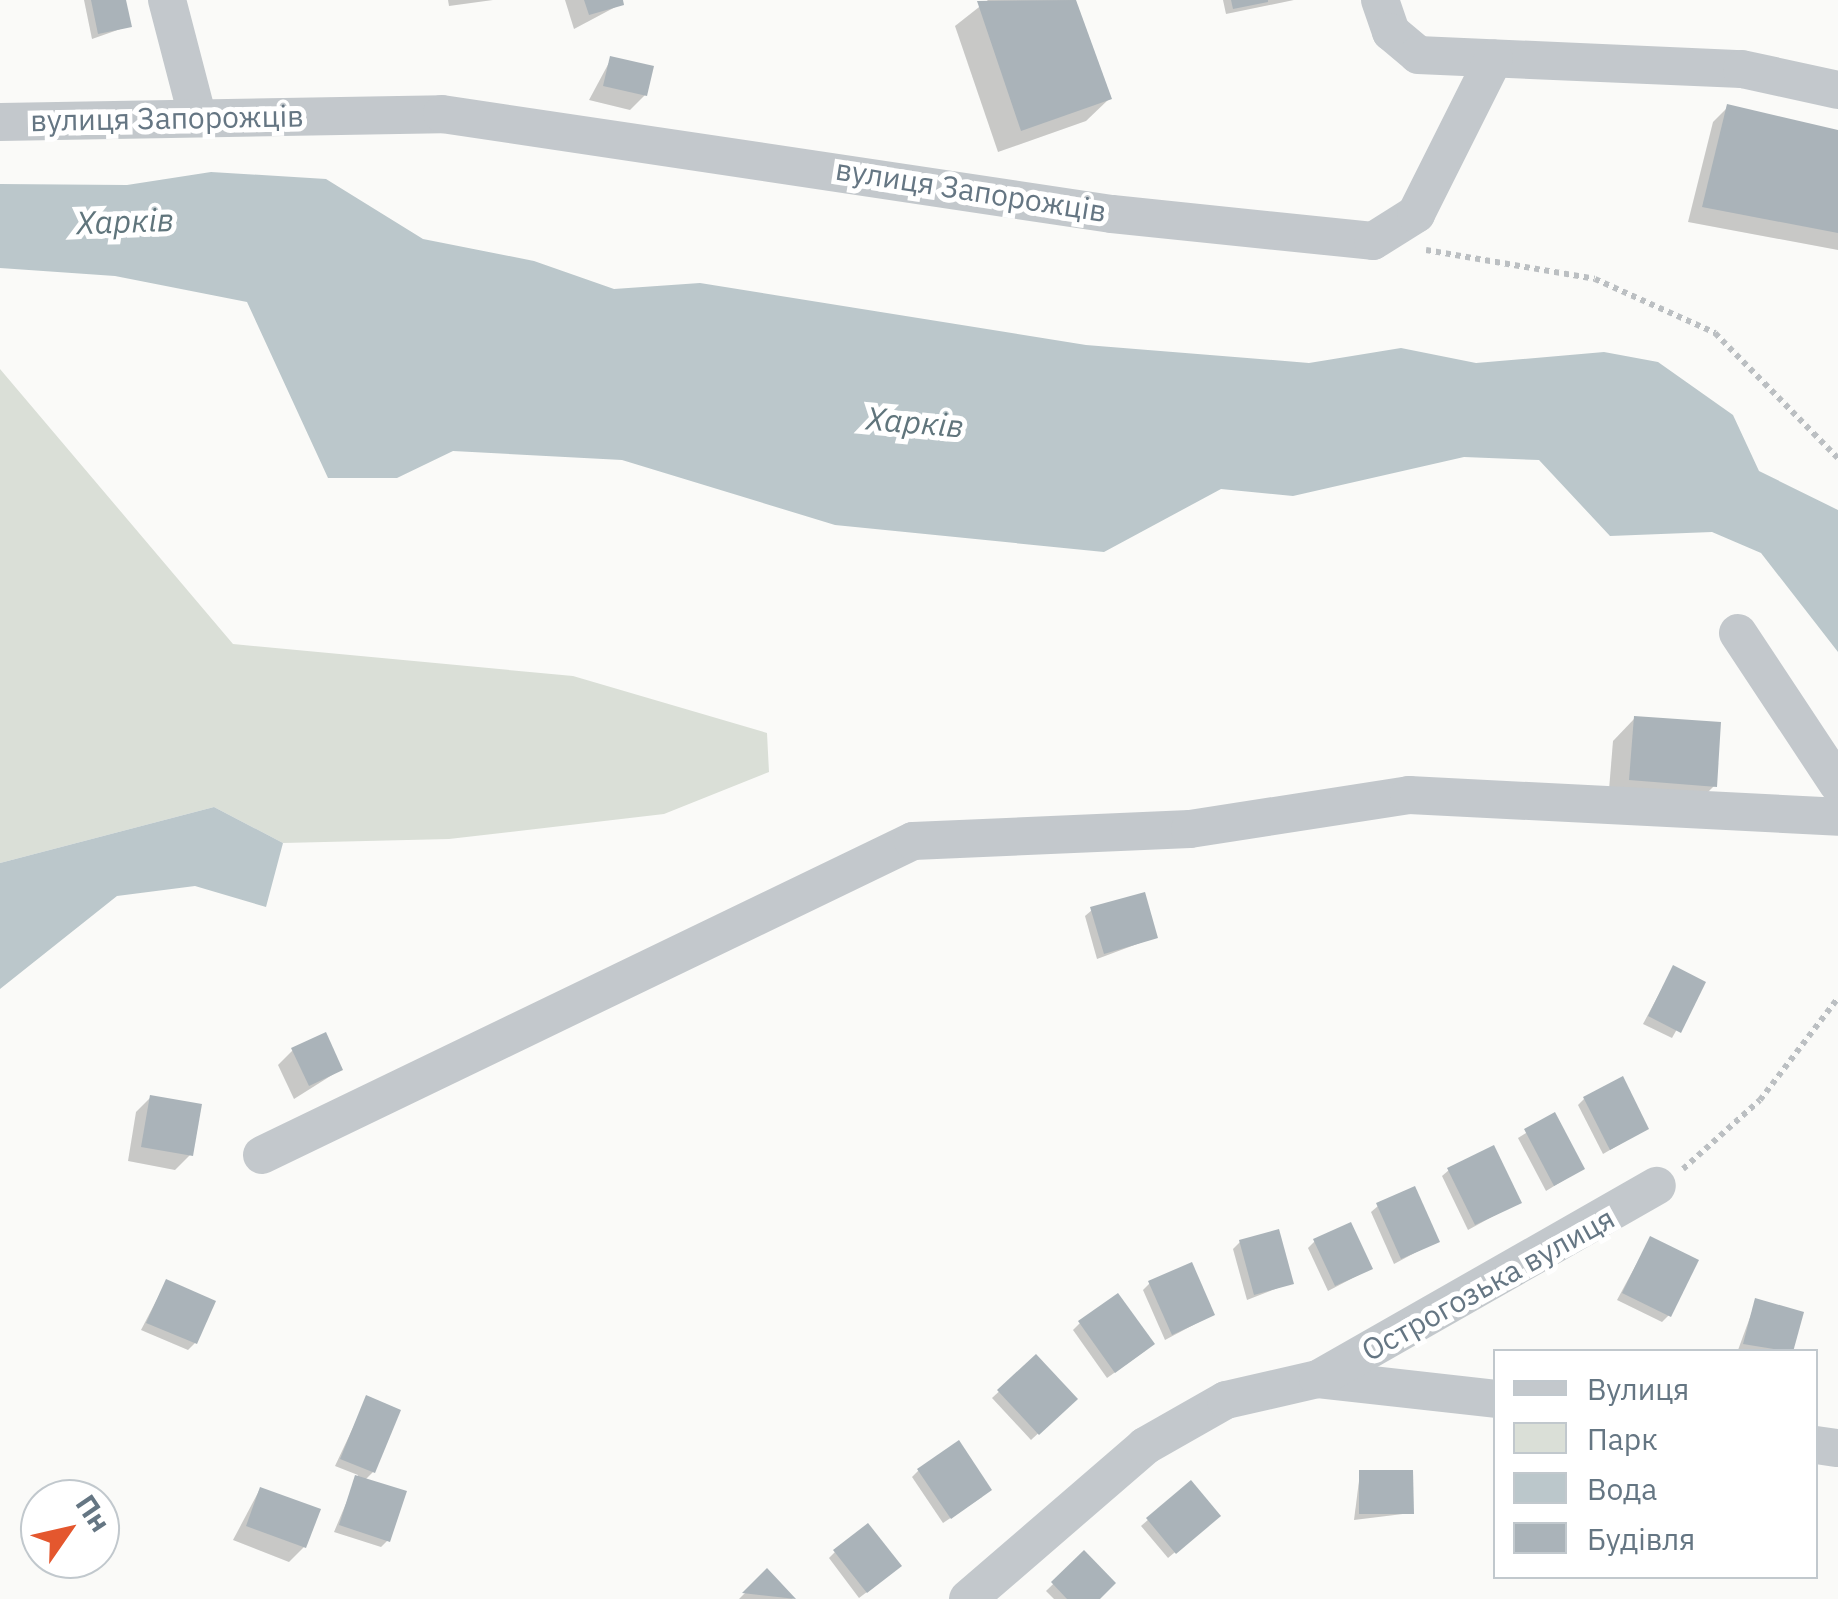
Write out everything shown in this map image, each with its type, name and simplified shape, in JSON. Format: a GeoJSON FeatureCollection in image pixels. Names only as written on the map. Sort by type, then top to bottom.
{"type":"FeatureCollection","features":[{"type":"Feature","properties":{"kind":"street"},"geometry":{"type":"LineString","coordinates":[[167,0],[196,115]]}},
{"type":"Feature","properties":{"kind":"street"},"geometry":{"type":"LineString","coordinates":[[1380,0],[1391,32],[1418,55],[1742,69],[1838,90]]}},
{"type":"Feature","properties":{"kind":"street"},"geometry":{"type":"LineString","coordinates":[[1373,242],[1416,214],[1494,58]]}},
{"type":"Feature","properties":{"kind":"street","name":"вулиця Запорожців"},"geometry":{"type":"LineString","coordinates":[[0,122],[196,115],[442,114],[1112,214],[1373,242]]}},
{"type":"Feature","properties":{"kind":"street"},"geometry":{"type":"LineString","coordinates":[[1738,633],[1838,784]]}},
{"type":"Feature","properties":{"kind":"street"},"geometry":{"type":"LineString","coordinates":[[262,1155],[912,841],[1190,829],[1410,795],[1838,817]]}},
{"type":"Feature","properties":{"kind":"street","name":"Острогозька вулиця"},"geometry":{"type":"LineString","coordinates":[[968,1599],[1145,1446],[1226,1400],[1318,1379],[1657,1186]]}},
{"type":"Feature","properties":{"kind":"street","name":"Острогозька вулиця"},"geometry":{"type":"LineString","coordinates":[[1318,1379],[1493,1399]]}},
{"type":"Feature","properties":{"kind":"path"},"geometry":{"type":"LineString","coordinates":[[1373,242],[1596,280],[1714,334],[1838,458]]}},
{"type":"Feature","properties":{"kind":"path"},"geometry":{"type":"LineString","coordinates":[[1657,1186],[1738,1124],[1838,998]]}},
{"type":"Feature","properties":{"kind":"green space"},"geometry":{"type":"Polygon","coordinates":[[[0,369],[233,644],[573,676],[767,733],[769,772],[664,814],[449,839],[283,843],[214,807],[0,863],[0,369]]]}},
{"type":"Feature","properties":{"kind":"water","name":"Харків"},"geometry":{"type":"Polygon","coordinates":[[[211,172],[326,179],[423,239],[534,261],[614,289],[700,283],[1086,345],[1309,363],[1401,348],[1476,363],[1604,352],[1658,362],[1733,415],[1759,471],[1838,510],[1838,652],[1761,553],[1712,532],[1610,536],[1539,460],[1464,457],[1293,496],[1221,489],[1104,552],[835,525],[622,460],[453,451],[397,478],[328,478],[247,302],[115,276],[0,268],[0,184],[127,185],[211,172]]]}},
{"type":"Feature","properties":{"kind":"water"},"geometry":{"type":"Polygon","coordinates":[[[214,807],[283,843],[266,907],[195,886],[117,896],[0,989],[0,863],[214,807]]]}},
{"type":"Feature","properties":{"kind":"building"},"geometry":{"type":"Polygon","coordinates":[[[91,0],[126,0],[132,27],[98,34],[91,0]]]}},
{"type":"Feature","properties":{"kind":"building"},"geometry":{"type":"Polygon","coordinates":[[[584,0],[623,0],[624,5],[589,15],[584,0]]]}},
{"type":"Feature","properties":{"kind":"building"},"geometry":{"type":"Polygon","coordinates":[[[1076,0],[1112,99],[1021,131],[977,1],[1076,0]]]}},
{"type":"Feature","properties":{"kind":"building"},"geometry":{"type":"Polygon","coordinates":[[[1231,0],[1268,0],[1268,2],[1233,9],[1231,0]]]}},
{"type":"Feature","properties":{"kind":"building"},"geometry":{"type":"Polygon","coordinates":[[[610,56],[654,66],[647,96],[603,86],[610,56]]]}},
{"type":"Feature","properties":{"kind":"building"},"geometry":{"type":"Polygon","coordinates":[[[1727,104],[1838,130],[1838,233],[1702,207],[1727,104]]]}},
{"type":"Feature","properties":{"kind":"building"},"geometry":{"type":"Polygon","coordinates":[[[1634,716],[1721,722],[1717,787],[1629,780],[1634,716]]]}},
{"type":"Feature","properties":{"kind":"building"},"geometry":{"type":"Polygon","coordinates":[[[1145,892],[1158,938],[1104,954],[1090,907],[1145,892]]]}},
{"type":"Feature","properties":{"kind":"building"},"geometry":{"type":"Polygon","coordinates":[[[1673,965],[1706,982],[1681,1033],[1648,1016],[1673,965]]]}},
{"type":"Feature","properties":{"kind":"building"},"geometry":{"type":"Polygon","coordinates":[[[326,1032],[343,1070],[309,1086],[291,1048],[326,1032]]]}},
{"type":"Feature","properties":{"kind":"building"},"geometry":{"type":"Polygon","coordinates":[[[1623,1076],[1649,1129],[1610,1150],[1583,1097],[1623,1076]]]}},
{"type":"Feature","properties":{"kind":"building"},"geometry":{"type":"Polygon","coordinates":[[[150,1095],[202,1104],[193,1156],[141,1147],[150,1095]]]}},
{"type":"Feature","properties":{"kind":"building"},"geometry":{"type":"Polygon","coordinates":[[[1555,1112],[1585,1169],[1554,1186],[1524,1129],[1555,1112]]]}},
{"type":"Feature","properties":{"kind":"building"},"geometry":{"type":"Polygon","coordinates":[[[1494,1145],[1522,1203],[1475,1225],[1447,1168],[1494,1145]]]}},
{"type":"Feature","properties":{"kind":"building"},"geometry":{"type":"Polygon","coordinates":[[[1415,1186],[1440,1242],[1401,1259],[1376,1203],[1415,1186]]]}},
{"type":"Feature","properties":{"kind":"building"},"geometry":{"type":"Polygon","coordinates":[[[1351,1222],[1373,1269],[1335,1286],[1313,1239],[1351,1222]]]}},
{"type":"Feature","properties":{"kind":"building"},"geometry":{"type":"Polygon","coordinates":[[[1279,1229],[1294,1284],[1254,1295],[1239,1240],[1279,1229]]]}},
{"type":"Feature","properties":{"kind":"building"},"geometry":{"type":"Polygon","coordinates":[[[1650,1236],[1699,1260],[1671,1317],[1622,1293],[1650,1236]]]}},
{"type":"Feature","properties":{"kind":"building"},"geometry":{"type":"Polygon","coordinates":[[[1192,1262],[1215,1315],[1172,1335],[1148,1281],[1192,1262]]]}},
{"type":"Feature","properties":{"kind":"building"},"geometry":{"type":"Polygon","coordinates":[[[166,1279],[216,1301],[197,1344],[146,1323],[166,1279]]]}},
{"type":"Feature","properties":{"kind":"building"},"geometry":{"type":"Polygon","coordinates":[[[1118,1293],[1155,1344],[1115,1373],[1078,1321],[1118,1293]]]}},
{"type":"Feature","properties":{"kind":"building"},"geometry":{"type":"Polygon","coordinates":[[[1755,1298],[1804,1312],[1794,1349],[1743,1344],[1755,1298]]]}},
{"type":"Feature","properties":{"kind":"building"},"geometry":{"type":"Polygon","coordinates":[[[1036,1354],[1078,1399],[1039,1435],[997,1390],[1036,1354]]]}},
{"type":"Feature","properties":{"kind":"building"},"geometry":{"type":"Polygon","coordinates":[[[366,1395],[401,1410],[375,1473],[340,1459],[366,1395]]]}},
{"type":"Feature","properties":{"kind":"building"},"geometry":{"type":"Polygon","coordinates":[[[959,1440],[992,1490],[951,1519],[917,1469],[959,1440]]]}},
{"type":"Feature","properties":{"kind":"building"},"geometry":{"type":"Polygon","coordinates":[[[1359,1470],[1413,1470],[1414,1514],[1359,1514],[1359,1470]]]}},
{"type":"Feature","properties":{"kind":"building"},"geometry":{"type":"Polygon","coordinates":[[[355,1475],[407,1491],[390,1542],[339,1525],[355,1475]]]}},
{"type":"Feature","properties":{"kind":"building"},"geometry":{"type":"Polygon","coordinates":[[[1191,1480],[1221,1516],[1176,1554],[1146,1518],[1191,1480]]]}},
{"type":"Feature","properties":{"kind":"building"},"geometry":{"type":"Polygon","coordinates":[[[260,1487],[321,1509],[306,1548],[246,1526],[260,1487]]]}},
{"type":"Feature","properties":{"kind":"building"},"geometry":{"type":"Polygon","coordinates":[[[868,1523],[902,1566],[867,1593],[833,1550],[868,1523]]]}},
{"type":"Feature","properties":{"kind":"building"},"geometry":{"type":"Polygon","coordinates":[[[1084,1550],[1116,1583],[1100,1599],[1067,1599],[1051,1582],[1084,1550]]]}},
{"type":"Feature","properties":{"kind":"building"},"geometry":{"type":"Polygon","coordinates":[[[767,1568],[796,1599],[742,1593],[767,1568]]]}}]}
